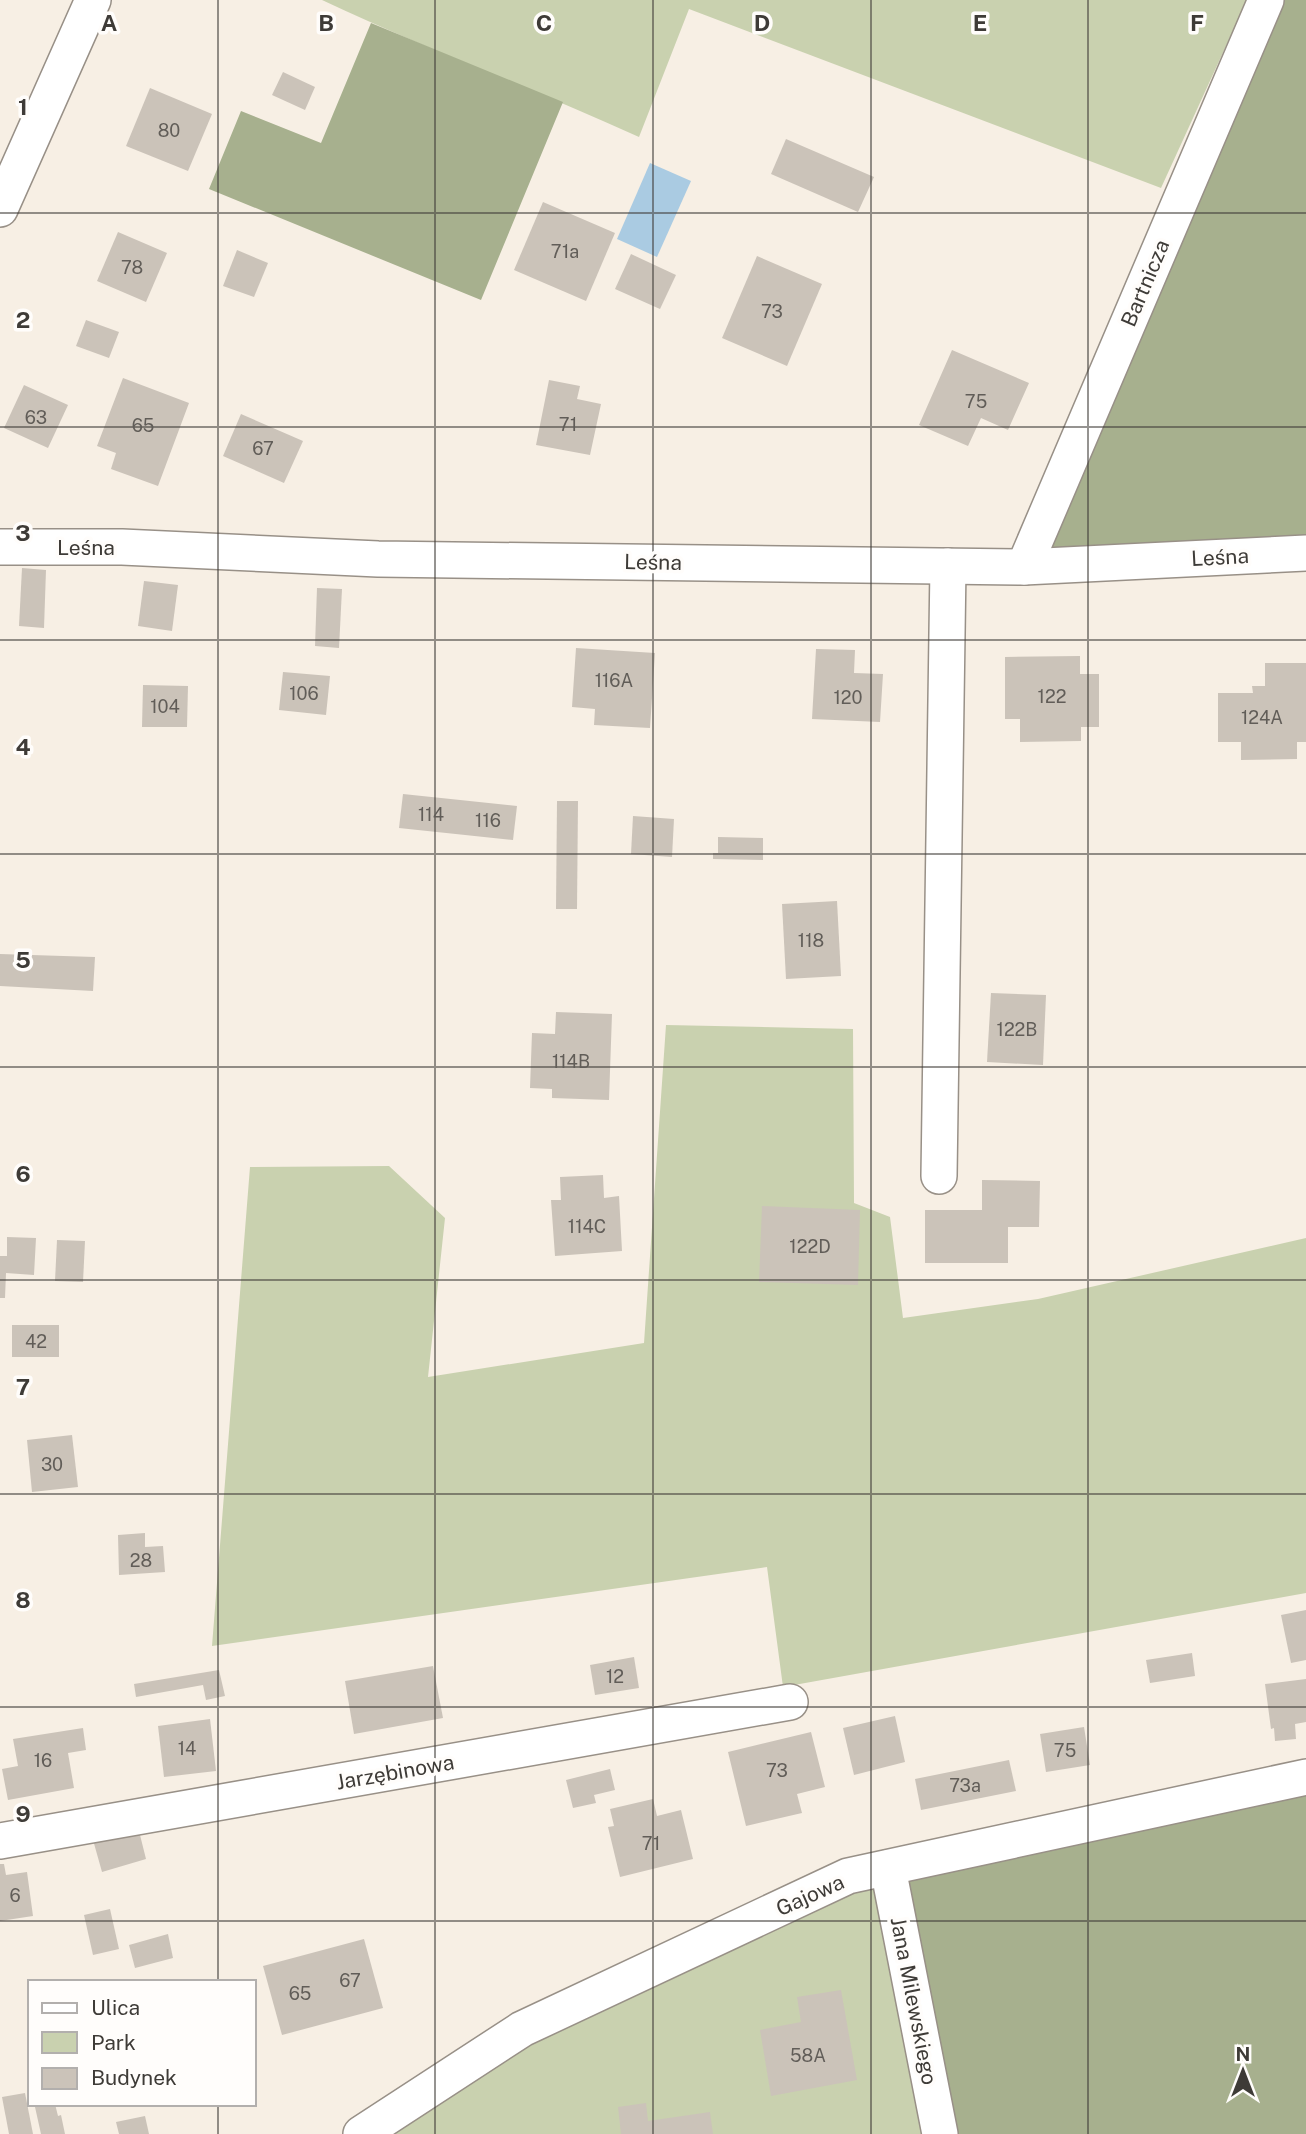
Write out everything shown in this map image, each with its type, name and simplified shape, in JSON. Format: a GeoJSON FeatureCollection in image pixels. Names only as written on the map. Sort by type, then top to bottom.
{"type":"FeatureCollection","features":[{"type":"Feature","properties":{"kind":"street"},"geometry":{"type":"LineString","coordinates":[[0,209],[93,0]]}},
{"type":"Feature","properties":{"kind":"street","name":"Bartnicza"},"geometry":{"type":"LineString","coordinates":[[1024,567],[1266,0]]}},
{"type":"Feature","properties":{"kind":"street","name":"Leśna"},"geometry":{"type":"LineString","coordinates":[[0,547],[122,547],[378,559],[1024,567],[1306,553]]}},
{"type":"Feature","properties":{"kind":"street"},"geometry":{"type":"LineString","coordinates":[[939,1177],[948,565]]}},
{"type":"Feature","properties":{"kind":"street","name":"Jarzębinowa"},"geometry":{"type":"LineString","coordinates":[[0,1842],[790,1702]]}},
{"type":"Feature","properties":{"kind":"street","name":"Gajowa"},"geometry":{"type":"LineString","coordinates":[[361,2134],[522,2029],[848,1877],[1306,1777]]}},
{"type":"Feature","properties":{"kind":"street","name":"Jana Milewskiego"},"geometry":{"type":"LineString","coordinates":[[888,1868],[940,2134]]}},
{"type":"Feature","properties":{"kind":"green space"},"geometry":{"type":"Polygon","coordinates":[[[322,0],[1247,0],[1161,188],[689,9],[639,137],[322,0]]]}},
{"type":"Feature","properties":{"kind":"green space"},"geometry":{"type":"Polygon","coordinates":[[[1266,0],[1306,0],[1306,553],[1024,567],[1266,0]]]}},
{"type":"Feature","properties":{"kind":"green space"},"geometry":{"type":"Polygon","coordinates":[[[371,23],[563,102],[481,300],[209,189],[241,111],[321,143],[371,23]]]}},
{"type":"Feature","properties":{"kind":"green space"},"geometry":{"type":"Polygon","coordinates":[[[666,1025],[853,1029],[854,1203],[890,1217],[903,1318],[1038,1299],[1306,1238],[1306,1593],[783,1687],[767,1567],[212,1646],[250,1167],[389,1166],[445,1218],[428,1377],[644,1343],[666,1025]]]}},
{"type":"Feature","properties":{"kind":"green space"},"geometry":{"type":"Polygon","coordinates":[[[1306,1777],[1306,2134],[951,2134],[888,1868],[1306,1777]]]}},
{"type":"Feature","properties":{"kind":"green space"},"geometry":{"type":"Polygon","coordinates":[[[888,1868],[951,2134],[361,2134],[522,2029],[888,1868]]]}},
{"type":"Feature","properties":{"kind":"water"},"geometry":{"type":"Polygon","coordinates":[[[650,163],[691,181],[657,257],[617,239],[650,163]]]}},
{"type":"Feature","properties":{"kind":"building"},"geometry":{"type":"Polygon","coordinates":[[[283,72],[315,87],[305,110],[272,95],[283,72]]]}},
{"type":"Feature","properties":{"kind":"building"},"geometry":{"type":"Polygon","coordinates":[[[150,88],[212,114],[188,171],[126,146],[150,88]]]}},
{"type":"Feature","properties":{"kind":"building"},"geometry":{"type":"Polygon","coordinates":[[[786,139],[874,177],[858,212],[771,174],[786,139]]]}},
{"type":"Feature","properties":{"kind":"building"},"geometry":{"type":"Polygon","coordinates":[[[543,202],[615,233],[586,301],[514,270],[543,202]]]}},
{"type":"Feature","properties":{"kind":"building"},"geometry":{"type":"Polygon","coordinates":[[[118,232],[167,253],[146,302],[97,281],[118,232]]]}},
{"type":"Feature","properties":{"kind":"building"},"geometry":{"type":"Polygon","coordinates":[[[237,250],[268,263],[254,297],[223,286],[237,250]]]}},
{"type":"Feature","properties":{"kind":"building"},"geometry":{"type":"Polygon","coordinates":[[[631,254],[676,275],[660,309],[615,289],[631,254]]]}},
{"type":"Feature","properties":{"kind":"building"},"geometry":{"type":"Polygon","coordinates":[[[757,256],[822,284],[787,366],[722,338],[757,256]]]}},
{"type":"Feature","properties":{"kind":"building"},"geometry":{"type":"Polygon","coordinates":[[[86,320],[119,332],[109,358],[76,346],[86,320]]]}},
{"type":"Feature","properties":{"kind":"building"},"geometry":{"type":"Polygon","coordinates":[[[952,350],[1029,383],[1008,430],[981,418],[968,446],[919,425],[952,350]]]}},
{"type":"Feature","properties":{"kind":"building"},"geometry":{"type":"Polygon","coordinates":[[[123,378],[189,403],[158,486],[111,469],[116,453],[97,446],[123,378]]]}},
{"type":"Feature","properties":{"kind":"building"},"geometry":{"type":"Polygon","coordinates":[[[549,380],[580,386],[577,399],[601,404],[590,455],[536,445],[549,380]]]}},
{"type":"Feature","properties":{"kind":"building"},"geometry":{"type":"Polygon","coordinates":[[[24,385],[68,405],[48,448],[4,428],[24,385]]]}},
{"type":"Feature","properties":{"kind":"building"},"geometry":{"type":"Polygon","coordinates":[[[241,414],[303,441],[284,483],[223,456],[241,414]]]}},
{"type":"Feature","properties":{"kind":"building"},"geometry":{"type":"Polygon","coordinates":[[[22,568],[46,570],[44,628],[19,626],[22,568]]]}},
{"type":"Feature","properties":{"kind":"building"},"geometry":{"type":"Polygon","coordinates":[[[144,581],[178,585],[172,631],[138,626],[144,581]]]}},
{"type":"Feature","properties":{"kind":"building"},"geometry":{"type":"Polygon","coordinates":[[[317,588],[342,589],[339,648],[315,646],[317,588]]]}},
{"type":"Feature","properties":{"kind":"building"},"geometry":{"type":"Polygon","coordinates":[[[576,648],[655,653],[650,728],[594,725],[595,709],[572,707],[576,648]]]}},
{"type":"Feature","properties":{"kind":"building"},"geometry":{"type":"Polygon","coordinates":[[[816,649],[855,650],[854,673],[883,674],[880,722],[812,719],[816,649]]]}},
{"type":"Feature","properties":{"kind":"building"},"geometry":{"type":"Polygon","coordinates":[[[1080,656],[1080,674],[1099,674],[1099,727],[1081,727],[1081,741],[1020,742],[1020,719],[1005,719],[1005,657],[1080,656]]]}},
{"type":"Feature","properties":{"kind":"building"},"geometry":{"type":"Polygon","coordinates":[[[1265,663],[1306,663],[1306,742],[1297,742],[1297,759],[1241,760],[1241,742],[1218,742],[1218,693],[1253,693],[1252,686],[1265,686],[1265,663]]]}},
{"type":"Feature","properties":{"kind":"building"},"geometry":{"type":"Polygon","coordinates":[[[283,672],[330,676],[326,715],[279,710],[283,672]]]}},
{"type":"Feature","properties":{"kind":"building"},"geometry":{"type":"Polygon","coordinates":[[[143,685],[188,686],[187,727],[142,727],[143,685]]]}},
{"type":"Feature","properties":{"kind":"building"},"geometry":{"type":"Polygon","coordinates":[[[403,794],[517,806],[513,840],[399,828],[403,794]]]}},
{"type":"Feature","properties":{"kind":"building"},"geometry":{"type":"Polygon","coordinates":[[[557,801],[578,801],[577,909],[556,909],[557,801]]]}},
{"type":"Feature","properties":{"kind":"building"},"geometry":{"type":"Polygon","coordinates":[[[633,816],[674,819],[672,857],[631,854],[633,816]]]}},
{"type":"Feature","properties":{"kind":"building"},"geometry":{"type":"Polygon","coordinates":[[[718,837],[763,838],[763,860],[713,859],[713,853],[718,853],[718,837]]]}},
{"type":"Feature","properties":{"kind":"building"},"geometry":{"type":"Polygon","coordinates":[[[837,901],[841,976],[786,979],[782,904],[837,901]]]}},
{"type":"Feature","properties":{"kind":"building"},"geometry":{"type":"Polygon","coordinates":[[[0,954],[95,957],[93,991],[0,986],[0,954]]]}},
{"type":"Feature","properties":{"kind":"building"},"geometry":{"type":"Polygon","coordinates":[[[991,993],[1046,995],[1043,1065],[987,1062],[991,993]]]}},
{"type":"Feature","properties":{"kind":"building"},"geometry":{"type":"Polygon","coordinates":[[[556,1012],[612,1014],[609,1100],[552,1098],[552,1089],[530,1088],[532,1033],[555,1034],[556,1012]]]}},
{"type":"Feature","properties":{"kind":"building"},"geometry":{"type":"Polygon","coordinates":[[[603,1175],[604,1198],[619,1196],[622,1251],[555,1256],[551,1200],[561,1200],[560,1177],[603,1175]]]}},
{"type":"Feature","properties":{"kind":"building"},"geometry":{"type":"Polygon","coordinates":[[[982,1180],[1040,1181],[1039,1227],[1008,1227],[1008,1263],[925,1263],[925,1210],[982,1210],[982,1180]]]}},
{"type":"Feature","properties":{"kind":"building"},"geometry":{"type":"Polygon","coordinates":[[[762,1206],[860,1210],[858,1285],[759,1282],[762,1206]]]}},
{"type":"Feature","properties":{"kind":"building"},"geometry":{"type":"Polygon","coordinates":[[[7,1237],[36,1238],[34,1275],[6,1273],[5,1298],[0,1298],[0,1256],[7,1256],[7,1237]]]}},
{"type":"Feature","properties":{"kind":"building"},"geometry":{"type":"Polygon","coordinates":[[[57,1240],[85,1241],[83,1282],[55,1281],[57,1240]]]}},
{"type":"Feature","properties":{"kind":"building"},"geometry":{"type":"Polygon","coordinates":[[[12,1325],[59,1325],[59,1357],[12,1357],[12,1325]]]}},
{"type":"Feature","properties":{"kind":"building"},"geometry":{"type":"Polygon","coordinates":[[[72,1435],[78,1487],[32,1492],[27,1440],[72,1435]]]}},
{"type":"Feature","properties":{"kind":"building"},"geometry":{"type":"Polygon","coordinates":[[[145,1533],[145,1547],[163,1546],[165,1572],[119,1575],[118,1535],[145,1533]]]}},
{"type":"Feature","properties":{"kind":"building"},"geometry":{"type":"Polygon","coordinates":[[[1306,1610],[1306,1660],[1291,1663],[1281,1615],[1306,1610]]]}},
{"type":"Feature","properties":{"kind":"building"},"geometry":{"type":"Polygon","coordinates":[[[1192,1653],[1195,1676],[1150,1683],[1146,1660],[1192,1653]]]}},
{"type":"Feature","properties":{"kind":"building"},"geometry":{"type":"Polygon","coordinates":[[[634,1657],[639,1688],[595,1695],[590,1665],[634,1657]]]}},
{"type":"Feature","properties":{"kind":"building"},"geometry":{"type":"Polygon","coordinates":[[[433,1666],[443,1718],[354,1734],[345,1681],[433,1666]]]}},
{"type":"Feature","properties":{"kind":"building"},"geometry":{"type":"Polygon","coordinates":[[[219,1670],[225,1696],[206,1700],[203,1685],[136,1697],[134,1684],[219,1670]]]}},
{"type":"Feature","properties":{"kind":"building"},"geometry":{"type":"Polygon","coordinates":[[[1306,1679],[1306,1722],[1295,1724],[1296,1739],[1275,1741],[1265,1684],[1306,1679]]]}},
{"type":"Feature","properties":{"kind":"building"},"geometry":{"type":"Polygon","coordinates":[[[895,1716],[905,1762],[854,1775],[843,1728],[895,1716]]]}},
{"type":"Feature","properties":{"kind":"building"},"geometry":{"type":"Polygon","coordinates":[[[210,1719],[216,1771],[164,1777],[158,1726],[210,1719]]]}},
{"type":"Feature","properties":{"kind":"building"},"geometry":{"type":"Polygon","coordinates":[[[1084,1727],[1090,1765],[1046,1772],[1040,1734],[1084,1727]]]}},
{"type":"Feature","properties":{"kind":"building"},"geometry":{"type":"Polygon","coordinates":[[[83,1728],[86,1750],[68,1753],[74,1788],[8,1800],[2,1769],[18,1766],[13,1739],[83,1728]]]}},
{"type":"Feature","properties":{"kind":"building"},"geometry":{"type":"Polygon","coordinates":[[[811,1732],[825,1787],[797,1794],[802,1813],[746,1826],[728,1752],[811,1732]]]}},
{"type":"Feature","properties":{"kind":"building"},"geometry":{"type":"Polygon","coordinates":[[[1009,1760],[1016,1791],[921,1810],[915,1779],[1009,1760]]]}},
{"type":"Feature","properties":{"kind":"building"},"geometry":{"type":"Polygon","coordinates":[[[610,1769],[615,1790],[594,1795],[596,1803],[573,1808],[566,1780],[610,1769]]]}},
{"type":"Feature","properties":{"kind":"building"},"geometry":{"type":"Polygon","coordinates":[[[653,1799],[657,1816],[681,1810],[693,1859],[620,1877],[608,1827],[614,1826],[610,1809],[653,1799]]]}},
{"type":"Feature","properties":{"kind":"building"},"geometry":{"type":"Polygon","coordinates":[[[138,1827],[146,1859],[102,1872],[93,1840],[138,1827]]]}},
{"type":"Feature","properties":{"kind":"building"},"geometry":{"type":"Polygon","coordinates":[[[0,1864],[4,1864],[6,1875],[27,1872],[33,1916],[0,1921],[0,1864]]]}},
{"type":"Feature","properties":{"kind":"building"},"geometry":{"type":"Polygon","coordinates":[[[110,1909],[119,1949],[93,1955],[84,1915],[110,1909]]]}},
{"type":"Feature","properties":{"kind":"building"},"geometry":{"type":"Polygon","coordinates":[[[168,1934],[173,1958],[135,1968],[129,1945],[168,1934]]]}},
{"type":"Feature","properties":{"kind":"building"},"geometry":{"type":"Polygon","coordinates":[[[364,1939],[383,2008],[282,2035],[263,1966],[364,1939]]]}},
{"type":"Feature","properties":{"kind":"building"},"geometry":{"type":"Polygon","coordinates":[[[841,1990],[857,2080],[771,2096],[760,2030],[801,2022],[797,1997],[841,1990]]]}},
{"type":"Feature","properties":{"kind":"building"},"geometry":{"type":"Polygon","coordinates":[[[25,2093],[33,2134],[9,2134],[2,2097],[25,2093]]]}},
{"type":"Feature","properties":{"kind":"building"},"geometry":{"type":"Polygon","coordinates":[[[646,2103],[648,2121],[710,2112],[713,2134],[621,2134],[618,2107],[646,2103]]]}},
{"type":"Feature","properties":{"kind":"building"},"geometry":{"type":"Polygon","coordinates":[[[56,2106],[58,2116],[61,2115],[65,2134],[41,2134],[35,2107],[56,2106]]]}},
{"type":"Feature","properties":{"kind":"building"},"geometry":{"type":"Polygon","coordinates":[[[145,2116],[149,2134],[119,2134],[116,2122],[145,2116]]]}}]}
